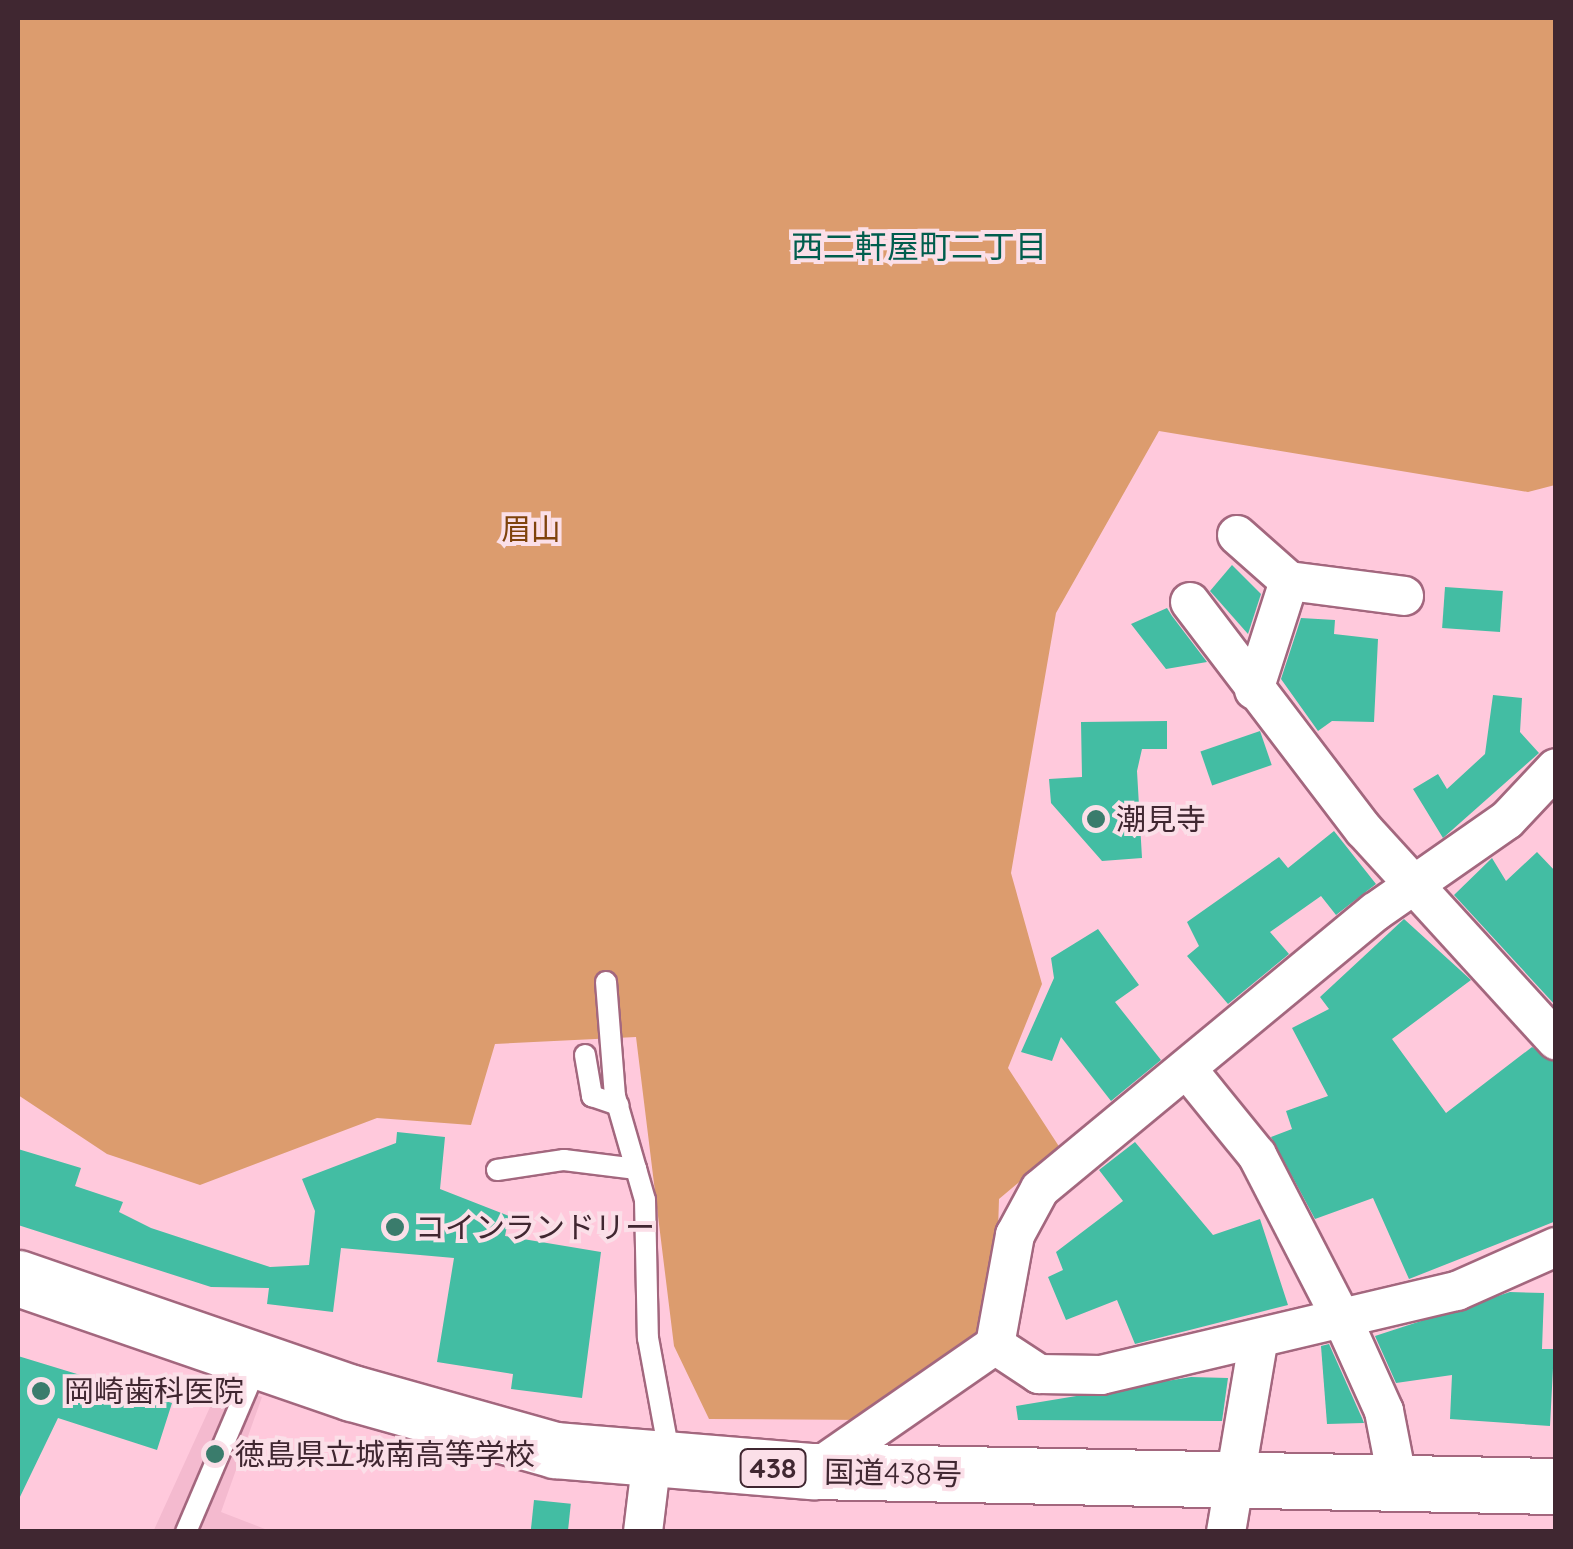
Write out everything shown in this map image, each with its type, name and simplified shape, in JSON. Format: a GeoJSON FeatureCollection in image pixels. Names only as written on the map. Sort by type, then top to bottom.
{"type":"FeatureCollection","features":[{"type":"Feature","properties":{"kind":"highway","name":"国道438号"},"geometry":{"type":"LineString","coordinates":[[18,1278],[258,1361],[555,1450],[1234,1506],[1398,1483],[1556,1486]]}},
{"type":"Feature","properties":{"kind":"street"},"geometry":{"type":"LineString","coordinates":[[1237,535],[1289,582],[1404,596]]}},
{"type":"Feature","properties":{"kind":"street"},"geometry":{"type":"LineString","coordinates":[[1254,690],[1289,582]]}},
{"type":"Feature","properties":{"kind":"street"},"geometry":{"type":"LineString","coordinates":[[1190,602],[1254,690],[1414,885],[1556,1040]]}},
{"type":"Feature","properties":{"kind":"street"},"geometry":{"type":"LineString","coordinates":[[813,1472],[995,1345],[1015,1235],[1040,1189],[1414,885],[1507,820],[1556,768]]}},
{"type":"Feature","properties":{"kind":"street"},"geometry":{"type":"LineString","coordinates":[[1188,1068],[1257,1154],[1342,1320],[1384,1411],[1398,1483]]}},
{"type":"Feature","properties":{"kind":"street"},"geometry":{"type":"LineString","coordinates":[[995,1345],[1040,1374],[1101,1375],[1258,1343],[1458,1291],[1556,1247]]}},
{"type":"Feature","properties":{"kind":"street"},"geometry":{"type":"LineString","coordinates":[[1234,1506],[1258,1343]]}},
{"type":"Feature","properties":{"kind":"street"},"geometry":{"type":"LineString","coordinates":[[643,1532],[661,1459]]}},
{"type":"Feature","properties":{"kind":"lane"},"geometry":{"type":"LineString","coordinates":[[606,982],[618,1105],[636,1169],[661,1459]]}},
{"type":"Feature","properties":{"kind":"lane"},"geometry":{"type":"LineString","coordinates":[[585,1056],[592,1096],[618,1105]]}},
{"type":"Feature","properties":{"kind":"lane"},"geometry":{"type":"LineString","coordinates":[[498,1170],[564,1160],[636,1169]]}},
{"type":"Feature","properties":{"kind":"lane"},"geometry":{"type":"LineString","coordinates":[[186,1532],[258,1361]]}},
{"type":"Feature","properties":{"kind":"shaded area","name":"徳島県立城南高等学校"},"geometry":{"type":"Polygon","coordinates":[[[221,1383],[262,1397],[221,1512],[270,1531],[153,1532],[221,1383]]]}},
{"type":"Feature","properties":{"kind":"green space","name":"眉山"},"geometry":{"type":"Polygon","coordinates":[[[18,18],[1555,18],[1555,485],[1528,492],[1159,431],[1056,613],[1011,873],[1042,984],[1008,1068],[1060,1148],[999,1199],[995,1327],[869,1420],[709,1419],[674,1346],[636,1037],[495,1044],[471,1125],[377,1118],[200,1185],[107,1154],[18,1095],[18,18]]]}},
{"type":"Feature","properties":{"kind":"building"},"geometry":{"type":"Polygon","coordinates":[[[1232,565],[1261,594],[1248,634],[1210,591],[1232,565]]]}},
{"type":"Feature","properties":{"kind":"building"},"geometry":{"type":"Polygon","coordinates":[[[1445,587],[1503,591],[1500,632],[1442,628],[1445,587]]]}},
{"type":"Feature","properties":{"kind":"building"},"geometry":{"type":"Polygon","coordinates":[[[1167,608],[1207,662],[1166,669],[1131,624],[1167,608]]]}},
{"type":"Feature","properties":{"kind":"building"},"geometry":{"type":"Polygon","coordinates":[[[1301,618],[1335,620],[1334,634],[1378,639],[1374,722],[1332,721],[1318,731],[1281,679],[1301,618]]]}},
{"type":"Feature","properties":{"kind":"building"},"geometry":{"type":"Polygon","coordinates":[[[1493,695],[1522,698],[1520,732],[1539,753],[1443,838],[1413,789],[1438,774],[1447,789],[1485,754],[1493,695]]]}},
{"type":"Feature","properties":{"kind":"building","name":"潮見寺"},"geometry":{"type":"Polygon","coordinates":[[[1167,721],[1167,749],[1142,749],[1137,771],[1142,858],[1102,861],[1051,803],[1049,779],[1082,777],[1081,722],[1167,721]]]}},
{"type":"Feature","properties":{"kind":"building"},"geometry":{"type":"Polygon","coordinates":[[[1260,731],[1272,765],[1212,786],[1200,752],[1260,731]]]}},
{"type":"Feature","properties":{"kind":"building"},"geometry":{"type":"Polygon","coordinates":[[[1334,831],[1376,884],[1336,915],[1321,896],[1270,932],[1289,954],[1228,1004],[1187,956],[1199,946],[1187,922],[1279,857],[1288,868],[1334,831]]]}},
{"type":"Feature","properties":{"kind":"building"},"geometry":{"type":"Polygon","coordinates":[[[1537,852],[1556,872],[1556,1006],[1454,895],[1492,858],[1506,881],[1537,852]]]}},
{"type":"Feature","properties":{"kind":"building"},"geometry":{"type":"Polygon","coordinates":[[[1404,919],[1471,980],[1392,1039],[1446,1113],[1532,1047],[1556,1062],[1556,1221],[1409,1279],[1373,1198],[1315,1219],[1271,1137],[1292,1129],[1286,1111],[1328,1096],[1292,1028],[1329,1009],[1320,997],[1404,919]]]}},
{"type":"Feature","properties":{"kind":"building"},"geometry":{"type":"Polygon","coordinates":[[[1098,929],[1139,985],[1115,1002],[1161,1060],[1111,1101],[1061,1037],[1052,1061],[1021,1052],[1054,978],[1051,958],[1098,929]]]}},
{"type":"Feature","properties":{"kind":"building"},"geometry":{"type":"Polygon","coordinates":[[[397,1132],[445,1137],[440,1189],[509,1216],[505,1236],[601,1252],[582,1398],[511,1389],[513,1374],[437,1362],[454,1258],[341,1248],[333,1312],[267,1304],[269,1288],[211,1287],[18,1225],[18,1149],[81,1168],[75,1186],[123,1202],[119,1212],[151,1228],[270,1267],[309,1265],[315,1211],[302,1179],[396,1143],[397,1132]]]}},
{"type":"Feature","properties":{"kind":"building"},"geometry":{"type":"Polygon","coordinates":[[[1135,1142],[1213,1235],[1260,1219],[1288,1305],[1135,1344],[1117,1300],[1066,1320],[1048,1277],[1063,1270],[1056,1252],[1123,1201],[1099,1170],[1135,1142]]]}},
{"type":"Feature","properties":{"kind":"building"},"geometry":{"type":"Polygon","coordinates":[[[1510,1292],[1544,1293],[1542,1349],[1554,1349],[1550,1426],[1450,1419],[1452,1375],[1396,1383],[1375,1336],[1510,1292]]]}},
{"type":"Feature","properties":{"kind":"building"},"geometry":{"type":"Polygon","coordinates":[[[1329,1344],[1364,1423],[1327,1424],[1321,1346],[1329,1344]]]}},
{"type":"Feature","properties":{"kind":"building"},"geometry":{"type":"Polygon","coordinates":[[[18,1356],[172,1403],[157,1450],[58,1418],[18,1501],[18,1356]]]}},
{"type":"Feature","properties":{"kind":"building"},"geometry":{"type":"Polygon","coordinates":[[[1191,1377],[1228,1378],[1222,1421],[1018,1420],[1016,1406],[1191,1377]]]}},
{"type":"Feature","properties":{"kind":"building"},"geometry":{"type":"Polygon","coordinates":[[[534,1500],[571,1504],[568,1532],[531,1532],[534,1500]]]}},
{"type":"Feature","properties":{"kind":"place","name":"潮見寺"},"geometry":{"type":"Point","coordinates":[1096,819]}},
{"type":"Feature","properties":{"kind":"place","name":"コインランドリー"},"geometry":{"type":"Point","coordinates":[395,1227]}},
{"type":"Feature","properties":{"kind":"place","name":"岡崎歯科医院"},"geometry":{"type":"Point","coordinates":[41,1391]}},
{"type":"Feature","properties":{"kind":"place","name":"徳島県立城南高等学校"},"geometry":{"type":"Point","coordinates":[215,1454]}},
{"type":"Feature","properties":{"kind":"district","name":"西二軒屋町二丁目"},"geometry":{"type":"Point","coordinates":[919,246]}}]}
